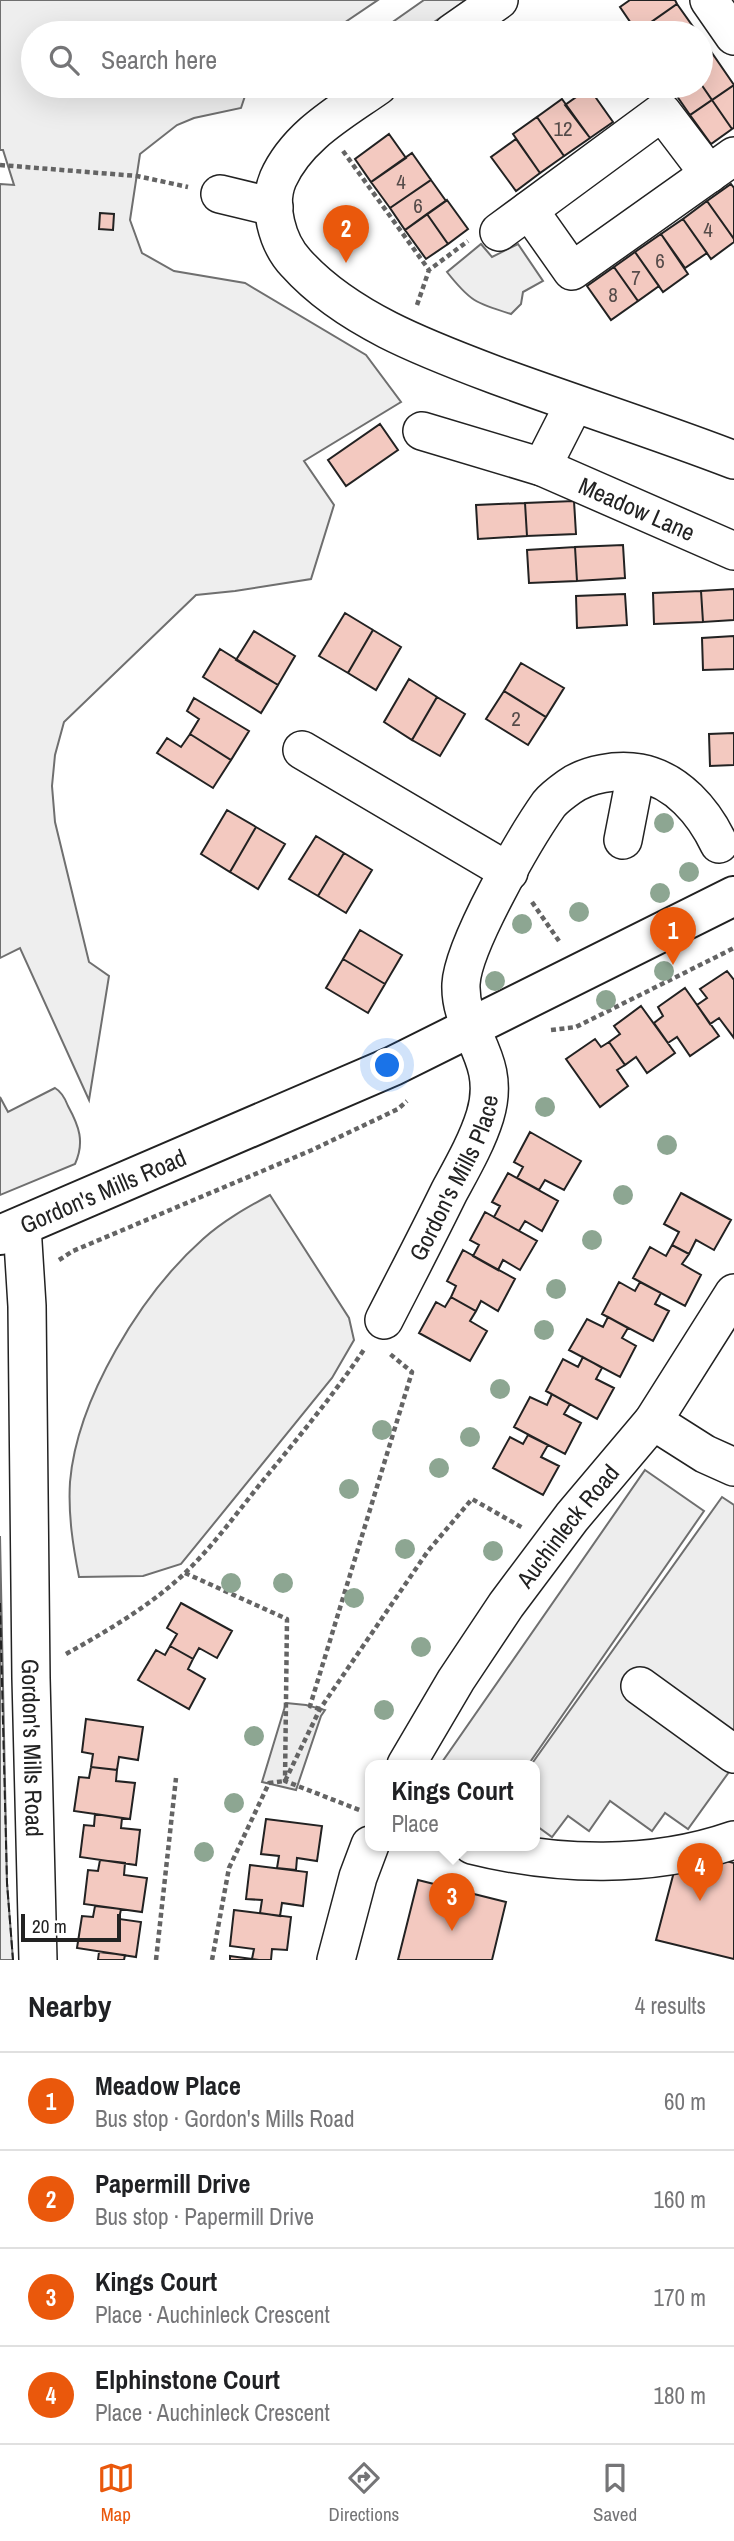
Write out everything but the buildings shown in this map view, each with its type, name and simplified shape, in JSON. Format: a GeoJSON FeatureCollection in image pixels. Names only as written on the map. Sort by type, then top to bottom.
{"type":"FeatureCollection","features":[{"type":"Feature","properties":{"kind":"main road","name":"Gordon's Mills Road"},"geometry":{"type":"LineString","coordinates":[[11,1231],[116,1183],[393,1066],[734,896]]}},
{"type":"Feature","properties":{"kind":"street"},"geometry":{"type":"LineString","coordinates":[[469,21],[499,0]]}},
{"type":"Feature","properties":{"kind":"street"},"geometry":{"type":"LineString","coordinates":[[709,0],[734,36]]}},
{"type":"Feature","properties":{"kind":"street"},"geometry":{"type":"LineString","coordinates":[[361,98],[304,141],[289,159],[277,182],[274,207],[278,234],[294,262],[324,289],[359,313],[406,339],[574,404],[734,460]]}},
{"type":"Feature","properties":{"kind":"street"},"geometry":{"type":"LineString","coordinates":[[499,232],[662,112],[721,165],[572,271],[529,210]]}},
{"type":"Feature","properties":{"kind":"street"},"geometry":{"type":"LineString","coordinates":[[220,194],[274,207]]}},
{"type":"Feature","properties":{"kind":"street"},"geometry":{"type":"LineString","coordinates":[[542,467],[574,404]]}},
{"type":"Feature","properties":{"kind":"street","name":"Meadow Lane"},"geometry":{"type":"LineString","coordinates":[[422,431],[542,467],[734,551]]}},
{"type":"Feature","properties":{"kind":"street"},"geometry":{"type":"LineString","coordinates":[[302,750],[507,875]]}},
{"type":"Feature","properties":{"kind":"street"},"geometry":{"type":"LineString","coordinates":[[623,839],[636,773],[654,777],[672,786],[699,811],[719,844]]}},
{"type":"Feature","properties":{"kind":"street","name":"Gordon's Mills Place"},"geometry":{"type":"LineString","coordinates":[[378,1329],[468,1154],[485,1115],[491,1083],[483,1051],[464,1009],[461,982],[470,950],[507,875],[551,802],[569,786],[585,777],[636,773]]}},
{"type":"Feature","properties":{"kind":"street","name":"Gordon's Mills Road"},"geometry":{"type":"LineString","coordinates":[[11,1231],[27,1306],[31,1678],[38,1960]]}},
{"type":"Feature","properties":{"kind":"street","name":"Auchinleck Road"},"geometry":{"type":"LineString","coordinates":[[409,1760],[456,1680],[506,1605],[551,1544],[653,1420],[734,1293]]}},
{"type":"Feature","properties":{"kind":"street"},"geometry":{"type":"LineString","coordinates":[[653,1420],[705,1454],[734,1467]]}},
{"type":"Feature","properties":{"kind":"street"},"geometry":{"type":"LineString","coordinates":[[640,1686],[734,1754]]}},
{"type":"Feature","properties":{"kind":"street"},"geometry":{"type":"LineString","coordinates":[[499,1851],[526,1857],[599,1861],[678,1855],[734,1840]]}},
{"type":"Feature","properties":{"kind":"street"},"geometry":{"type":"LineString","coordinates":[[336,1960],[368,1851]]}},
{"type":"Feature","properties":{"kind":"path"},"geometry":{"type":"LineString","coordinates":[[324,124],[429,270]]}},
{"type":"Feature","properties":{"kind":"path"},"geometry":{"type":"LineString","coordinates":[[0,165],[137,176],[220,194]]}},
{"type":"Feature","properties":{"kind":"path"},"geometry":{"type":"LineString","coordinates":[[415,310],[429,270],[477,234],[499,232]]}},
{"type":"Feature","properties":{"kind":"path"},"geometry":{"type":"LineString","coordinates":[[507,875],[521,887],[560,942],[577,976]]}},
{"type":"Feature","properties":{"kind":"path"},"geometry":{"type":"LineString","coordinates":[[31,1678],[152,1600],[185,1573],[333,1395],[378,1329],[412,1372],[310,1706],[320,1709]]}},
{"type":"Feature","properties":{"kind":"path"},"geometry":{"type":"LineString","coordinates":[[285,1781],[320,1709],[428,1551],[472,1499],[551,1544]]}},
{"type":"Feature","properties":{"kind":"path"},"geometry":{"type":"LineString","coordinates":[[185,1573],[287,1619],[285,1781]]}},
{"type":"Feature","properties":{"kind":"path"},"geometry":{"type":"LineString","coordinates":[[156,1960],[176,1778]]}},
{"type":"Feature","properties":{"kind":"path"},"geometry":{"type":"LineString","coordinates":[[212,1960],[229,1868],[269,1783],[285,1781],[365,1813]]}},
{"type":"Feature","properties":{"kind":"shaded area"},"geometry":{"type":"Polygon","coordinates":[[[0,0],[378,0],[347,21],[21,21],[21,98],[244,98],[241,108],[194,118],[177,125],[140,154],[130,220],[142,253],[174,271],[245,283],[366,355],[401,402],[304,461],[334,505],[311,579],[196,595],[64,722],[55,755],[52,786],[55,822],[89,962],[109,976],[89,1100],[20,948],[0,958],[0,184],[14,185],[3,150],[0,150],[0,0]]]}},
{"type":"Feature","properties":{"kind":"shaded area"},"geometry":{"type":"Polygon","coordinates":[[[424,0],[466,0],[435,21],[394,21],[424,0]]]}},
{"type":"Feature","properties":{"kind":"shaded area"},"geometry":{"type":"Polygon","coordinates":[[[481,244],[492,257],[518,244],[543,281],[523,292],[521,304],[511,314],[474,300],[447,272],[481,244]]]}},
{"type":"Feature","properties":{"kind":"shaded area"},"geometry":{"type":"Polygon","coordinates":[[[55,1088],[60,1091],[78,1127],[80,1148],[75,1164],[0,1195],[0,1097],[8,1112],[55,1088]]]}},
{"type":"Feature","properties":{"kind":"shaded area"},"geometry":{"type":"Polygon","coordinates":[[[270,1195],[349,1318],[354,1340],[332,1378],[181,1564],[143,1576],[79,1577],[72,1530],[70,1482],[75,1450],[99,1383],[136,1318],[180,1262],[219,1226],[270,1195]]]}},
{"type":"Feature","properties":{"kind":"shaded area"},"geometry":{"type":"Polygon","coordinates":[[[645,1470],[704,1511],[531,1760],[443,1760],[645,1470]]]}},
{"type":"Feature","properties":{"kind":"shaded area"},"geometry":{"type":"Polygon","coordinates":[[[722,1497],[734,1505],[734,1765],[688,1829],[665,1813],[652,1831],[610,1801],[589,1831],[568,1816],[552,1837],[540,1828],[540,1760],[535,1760],[722,1497]]]}},
{"type":"Feature","properties":{"kind":"shaded area"},"geometry":{"type":"Polygon","coordinates":[[[0,1536],[7,1883],[13,1960],[0,1960],[0,1536]]]}},
{"type":"Feature","properties":{"kind":"shaded area"},"geometry":{"type":"Polygon","coordinates":[[[286,1703],[325,1710],[296,1790],[262,1782],[286,1703]]]}},
{"type":"Feature","properties":{"kind":"fence"},"geometry":{"type":"LineString","coordinates":[[0,1603],[7,1883],[13,1960]]}},
{"type":"Feature","properties":{"kind":"place","name":"Papermill Drive"},"geometry":{"type":"Point","coordinates":[346,263]}},
{"type":"Feature","properties":{"kind":"place","name":"Meadow Place"},"geometry":{"type":"Point","coordinates":[673,965]}},
{"type":"Feature","properties":{"kind":"place","name":"Elphinstone Court"},"geometry":{"type":"Point","coordinates":[700,1901]}},
{"type":"Feature","properties":{"kind":"place","name":"Kings Court"},"geometry":{"type":"Point","coordinates":[452,1931]}}]}
